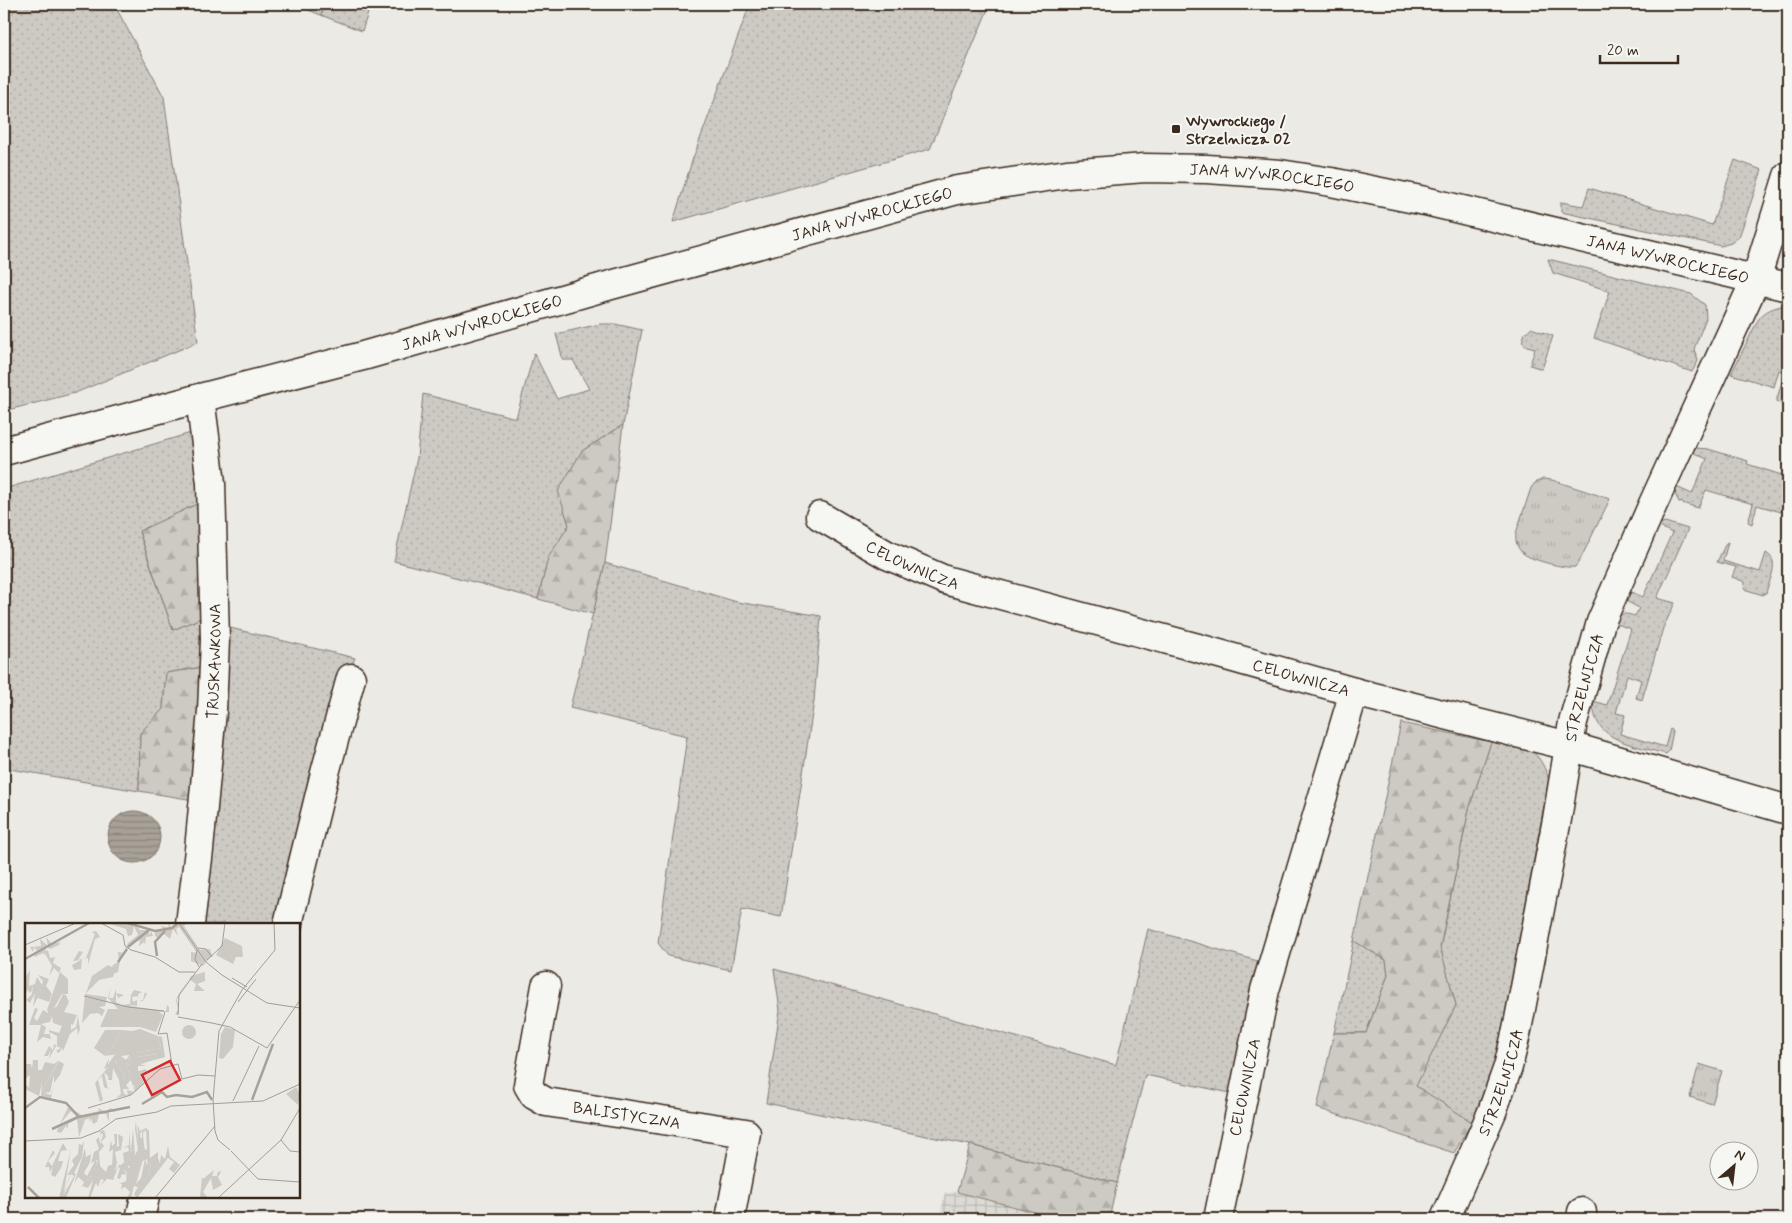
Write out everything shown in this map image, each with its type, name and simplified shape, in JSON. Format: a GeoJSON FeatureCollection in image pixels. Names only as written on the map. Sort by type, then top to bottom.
{"type":"FeatureCollection","features":[{"type":"Feature","properties":{"kind":"street","name":"JANA WYWROCKIEGO"},"geometry":{"type":"LineString","coordinates":[[4,452],[362,356],[611,285],[958,190],[1076,173],[1144,168],[1207,169],[1280,174],[1424,201],[1788,286]]}},
{"type":"Feature","properties":{"kind":"street","name":"STRZELNICZA"},"geometry":{"type":"LineString","coordinates":[[1445,1219],[1492,1112],[1508,1067],[1519,1020],[1573,722],[1601,622],[1756,279],[1788,176]]}},
{"type":"Feature","properties":{"kind":"street","name":"TRUSKAWKOWA"},"geometry":{"type":"LineString","coordinates":[[190,923],[200,850],[212,711],[215,640],[211,483],[200,398]]}},
{"type":"Feature","properties":{"kind":"street","name":"CELOWNICZA"},"geometry":{"type":"LineString","coordinates":[[820,516],[888,555],[945,580],[1354,692],[1265,990],[1225,1176],[1218,1219]]}},
{"type":"Feature","properties":{"kind":"street"},"geometry":{"type":"LineString","coordinates":[[288,923],[325,773],[351,678]]}},
{"type":"Feature","properties":{"kind":"street"},"geometry":{"type":"LineString","coordinates":[[1354,692],[1569,746],[1788,810]]}},
{"type":"Feature","properties":{"kind":"street","name":"BALISTYCZNA"},"geometry":{"type":"LineString","coordinates":[[546,986],[528,1085],[534,1095],[546,1102],[746,1133],[730,1219]]}},
{"type":"Feature","properties":{"kind":"street"},"geometry":{"type":"LineString","coordinates":[[140,1219],[145,1198]]}},
{"type":"Feature","properties":{"kind":"shaded area"},"geometry":{"type":"Polygon","coordinates":[[[129,811],[139,811],[153,818],[160,832],[160,842],[153,856],[139,863],[129,863],[119,859],[112,852],[108,842],[108,832],[112,822],[119,815],[129,811]]]}},
{"type":"Feature","properties":{"kind":"shaded area"},"geometry":{"type":"Polygon","coordinates":[[[957,1192],[1031,1211],[1030,1219],[939,1219],[945,1193],[957,1192]]]}},
{"type":"Feature","properties":{"kind":"green space"},"geometry":{"type":"Polygon","coordinates":[[[4,4],[114,4],[164,97],[198,342],[75,393],[4,411],[4,4]]]}},
{"type":"Feature","properties":{"kind":"green space"},"geometry":{"type":"Polygon","coordinates":[[[293,4],[325,4],[321,15],[293,4]]]}},
{"type":"Feature","properties":{"kind":"green space"},"geometry":{"type":"Polygon","coordinates":[[[325,4],[371,4],[362,31],[321,15],[325,4]]]}},
{"type":"Feature","properties":{"kind":"green space"},"geometry":{"type":"Polygon","coordinates":[[[750,4],[990,4],[930,149],[673,222],[692,161],[750,4]]]}},
{"type":"Feature","properties":{"kind":"green space"},"geometry":{"type":"Polygon","coordinates":[[[1735,160],[1762,170],[1739,237],[1731,243],[1721,246],[1561,212],[1561,202],[1583,206],[1589,188],[1712,225],[1735,160]]]}},
{"type":"Feature","properties":{"kind":"green space"},"geometry":{"type":"Polygon","coordinates":[[[1548,259],[1691,294],[1705,305],[1706,318],[1694,349],[1698,361],[1692,372],[1594,338],[1610,291],[1553,273],[1548,259]]]}},
{"type":"Feature","properties":{"kind":"green space"},"geometry":{"type":"Polygon","coordinates":[[[1785,305],[1788,306],[1788,373],[1779,370],[1774,387],[1731,374],[1758,320],[1770,310],[1785,305]]]}},
{"type":"Feature","properties":{"kind":"green space"},"geometry":{"type":"Polygon","coordinates":[[[600,324],[615,324],[642,330],[623,425],[582,451],[559,491],[569,525],[548,559],[538,599],[394,561],[417,458],[423,394],[516,418],[534,353],[557,399],[589,389],[573,360],[563,360],[556,334],[600,324]]]}},
{"type":"Feature","properties":{"kind":"green space"},"geometry":{"type":"Polygon","coordinates":[[[1531,328],[1553,336],[1542,369],[1530,365],[1535,348],[1527,346],[1522,342],[1525,333],[1531,328]]]}},
{"type":"Feature","properties":{"kind":"green space"},"geometry":{"type":"Polygon","coordinates":[[[1783,378],[1788,380],[1788,405],[1776,402],[1783,378]]]}},
{"type":"Feature","properties":{"kind":"green space"},"geometry":{"type":"Polygon","coordinates":[[[623,425],[605,563],[593,614],[538,599],[548,558],[569,525],[558,491],[582,451],[623,425]]]}},
{"type":"Feature","properties":{"kind":"green space"},"geometry":{"type":"Polygon","coordinates":[[[194,432],[202,482],[197,504],[139,532],[173,630],[203,617],[203,667],[166,673],[163,709],[140,734],[139,791],[4,768],[4,489],[194,432]]]}},
{"type":"Feature","properties":{"kind":"green space"},"geometry":{"type":"Polygon","coordinates":[[[1696,448],[1708,449],[1748,461],[1747,464],[1788,477],[1788,486],[1781,512],[1757,505],[1752,524],[1748,522],[1753,504],[1706,490],[1698,508],[1679,502],[1674,486],[1692,494],[1707,459],[1690,451],[1696,448]]]}},
{"type":"Feature","properties":{"kind":"green space"},"geometry":{"type":"Polygon","coordinates":[[[1543,479],[1552,480],[1610,499],[1575,567],[1549,564],[1534,559],[1522,552],[1517,545],[1516,533],[1531,488],[1535,483],[1543,479]]]}},
{"type":"Feature","properties":{"kind":"green space"},"geometry":{"type":"Polygon","coordinates":[[[197,504],[205,579],[203,617],[173,630],[139,531],[197,504]]]}},
{"type":"Feature","properties":{"kind":"green space"},"geometry":{"type":"Polygon","coordinates":[[[1665,522],[1688,529],[1657,598],[1675,603],[1663,628],[1642,700],[1636,698],[1641,680],[1627,675],[1616,713],[1625,715],[1620,734],[1665,747],[1670,729],[1673,731],[1669,751],[1666,754],[1629,744],[1607,733],[1595,715],[1593,701],[1607,705],[1631,629],[1614,623],[1623,614],[1635,616],[1639,608],[1626,601],[1625,595],[1627,590],[1643,597],[1672,533],[1656,525],[1665,522]]]}},
{"type":"Feature","properties":{"kind":"green space"},"geometry":{"type":"Polygon","coordinates":[[[1728,542],[1723,561],[1760,572],[1766,553],[1770,556],[1773,561],[1773,571],[1766,593],[1763,595],[1744,589],[1745,582],[1732,577],[1736,567],[1717,562],[1728,542]]]}},
{"type":"Feature","properties":{"kind":"green space"},"geometry":{"type":"Polygon","coordinates":[[[605,563],[737,602],[821,616],[814,701],[781,917],[742,909],[731,970],[668,956],[658,943],[687,736],[570,708],[605,563]]]}},
{"type":"Feature","properties":{"kind":"green space"},"geometry":{"type":"Polygon","coordinates":[[[230,628],[355,658],[330,714],[281,923],[199,923],[214,807],[230,628]]]}},
{"type":"Feature","properties":{"kind":"green space"},"geometry":{"type":"Polygon","coordinates":[[[203,667],[200,801],[139,791],[140,733],[163,709],[166,673],[203,667]]]}},
{"type":"Feature","properties":{"kind":"green space"},"geometry":{"type":"Polygon","coordinates":[[[1401,723],[1491,742],[1469,809],[1440,947],[1456,1005],[1416,1086],[1472,1122],[1454,1153],[1317,1108],[1334,1033],[1366,1033],[1388,975],[1386,960],[1354,941],[1401,723]]]}},
{"type":"Feature","properties":{"kind":"green space"},"geometry":{"type":"Polygon","coordinates":[[[1491,742],[1528,749],[1539,759],[1549,779],[1497,1057],[1472,1122],[1415,1086],[1456,1005],[1440,948],[1469,809],[1491,742]]]}},
{"type":"Feature","properties":{"kind":"green space"},"geometry":{"type":"Polygon","coordinates":[[[1148,929],[1261,962],[1230,1093],[1145,1075],[1117,1183],[970,1145],[766,1103],[780,1010],[774,969],[1116,1065],[1148,929]]]}},
{"type":"Feature","properties":{"kind":"green space"},"geometry":{"type":"Polygon","coordinates":[[[1354,941],[1386,960],[1388,975],[1366,1033],[1334,1033],[1354,941]]]}},
{"type":"Feature","properties":{"kind":"green space"},"geometry":{"type":"Polygon","coordinates":[[[1699,1064],[1722,1071],[1712,1104],[1690,1097],[1699,1064]]]}},
{"type":"Feature","properties":{"kind":"green space"},"geometry":{"type":"Polygon","coordinates":[[[970,1145],[1117,1183],[1109,1219],[1062,1219],[957,1192],[970,1145]]]}},
{"type":"Feature","properties":{"kind":"green space"},"geometry":{"type":"Polygon","coordinates":[[[1669,1212],[1698,1219],[1668,1219],[1669,1212]]]}},
{"type":"Feature","properties":{"kind":"place","name":"Wywrockiego / Strzelnicza 02"},"geometry":{"type":"Point","coordinates":[1176,129]}}]}
